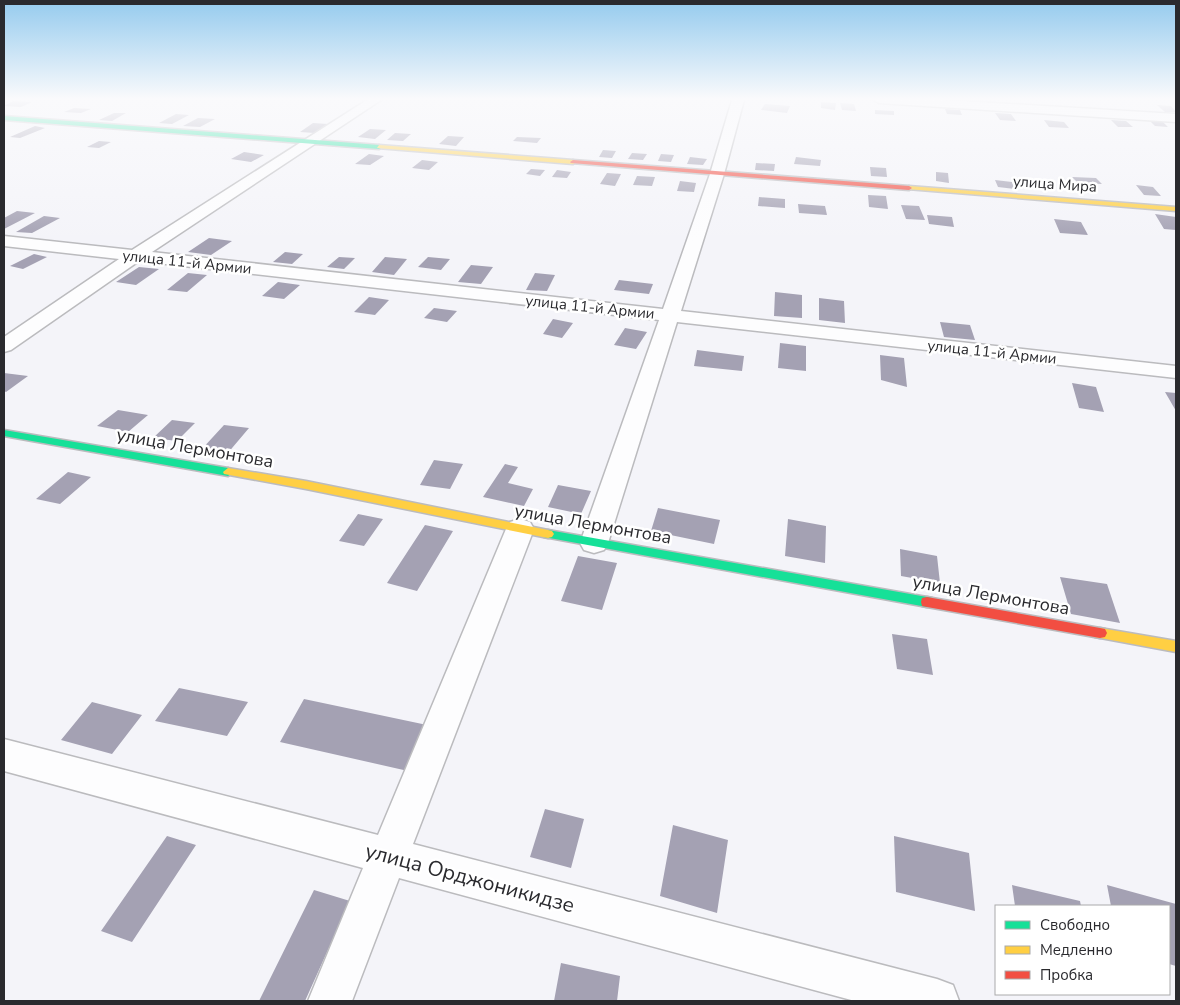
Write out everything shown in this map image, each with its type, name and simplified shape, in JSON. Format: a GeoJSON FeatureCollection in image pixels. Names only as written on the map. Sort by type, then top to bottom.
{"type":"FeatureCollection","features":[{"type":"Feature","properties":{"kind":"street"},"geometry":{"type":"LineString","coordinates":[[4,346],[135,256],[305,147]]}},
{"type":"Feature","properties":{"kind":"street","name":"улица Мира"},"geometry":{"type":"LineString","coordinates":[[362,147],[1176,208]]}},
{"type":"Feature","properties":{"kind":"street"},"geometry":{"type":"LineString","coordinates":[[594,543],[725,147]]}},
{"type":"Feature","properties":{"kind":"street","name":"улица 11-й Армии"},"geometry":{"type":"LineString","coordinates":[[4,241],[1176,372]]}},
{"type":"Feature","properties":{"kind":"street","name":"улица Лермонтова"},"geometry":{"type":"LineString","coordinates":[[4,433],[306,485],[594,543],[1176,647]]}},
{"type":"Feature","properties":{"kind":"street"},"geometry":{"type":"LineString","coordinates":[[330,1001],[520,529]]}},
{"type":"Feature","properties":{"kind":"street","name":"улица Орджоникидзе"},"geometry":{"type":"LineString","coordinates":[[4,755],[937,1001]]}},
{"type":"Feature","properties":{"kind":"building"},"geometry":{"type":"Polygon","coordinates":[[[603,150],[616,151],[612,158],[599,157],[603,150]]]}},
{"type":"Feature","properties":{"kind":"building"},"geometry":{"type":"Polygon","coordinates":[[[244,152],[264,155],[251,162],[231,159],[244,152]]]}},
{"type":"Feature","properties":{"kind":"building"},"geometry":{"type":"Polygon","coordinates":[[[632,153],[647,154],[643,160],[628,159],[632,153]]]}},
{"type":"Feature","properties":{"kind":"building"},"geometry":{"type":"Polygon","coordinates":[[[369,154],[384,156],[370,165],[355,164],[369,154]]]}},
{"type":"Feature","properties":{"kind":"building"},"geometry":{"type":"Polygon","coordinates":[[[661,154],[674,155],[671,162],[658,161],[661,154]]]}},
{"type":"Feature","properties":{"kind":"building"},"geometry":{"type":"Polygon","coordinates":[[[690,157],[707,159],[703,165],[687,164],[690,157]]]}},
{"type":"Feature","properties":{"kind":"building"},"geometry":{"type":"Polygon","coordinates":[[[796,157],[821,160],[820,166],[794,164],[796,157]]]}},
{"type":"Feature","properties":{"kind":"building"},"geometry":{"type":"Polygon","coordinates":[[[422,160],[438,162],[429,170],[412,168],[422,160]]]}},
{"type":"Feature","properties":{"kind":"building"},"geometry":{"type":"Polygon","coordinates":[[[756,163],[775,164],[774,171],[755,170],[756,163]]]}},
{"type":"Feature","properties":{"kind":"building"},"geometry":{"type":"Polygon","coordinates":[[[870,167],[886,168],[887,177],[871,176],[870,167]]]}},
{"type":"Feature","properties":{"kind":"building"},"geometry":{"type":"Polygon","coordinates":[[[531,169],[545,170],[540,176],[526,174],[531,169]]]}},
{"type":"Feature","properties":{"kind":"building"},"geometry":{"type":"Polygon","coordinates":[[[557,170],[571,172],[567,178],[552,177],[557,170]]]}},
{"type":"Feature","properties":{"kind":"building"},"geometry":{"type":"Polygon","coordinates":[[[936,172],[948,173],[949,183],[936,181],[936,172]]]}},
{"type":"Feature","properties":{"kind":"building"},"geometry":{"type":"Polygon","coordinates":[[[607,173],[621,174],[615,186],[600,184],[607,173]]]}},
{"type":"Feature","properties":{"kind":"building"},"geometry":{"type":"Polygon","coordinates":[[[637,176],[655,177],[652,186],[633,185],[637,176]]]}},
{"type":"Feature","properties":{"kind":"building"},"geometry":{"type":"Polygon","coordinates":[[[1072,177],[1096,178],[1102,184],[1078,183],[1072,177]]]}},
{"type":"Feature","properties":{"kind":"building"},"geometry":{"type":"Polygon","coordinates":[[[995,180],[1012,182],[1015,189],[998,187],[995,180]]]}},
{"type":"Feature","properties":{"kind":"building"},"geometry":{"type":"Polygon","coordinates":[[[680,181],[696,183],[694,192],[677,191],[680,181]]]}},
{"type":"Feature","properties":{"kind":"building"},"geometry":{"type":"Polygon","coordinates":[[[1026,181],[1043,182],[1047,190],[1029,188],[1026,181]]]}},
{"type":"Feature","properties":{"kind":"building"},"geometry":{"type":"Polygon","coordinates":[[[1136,185],[1153,187],[1161,196],[1144,195],[1136,185]]]}},
{"type":"Feature","properties":{"kind":"building"},"geometry":{"type":"Polygon","coordinates":[[[868,195],[886,196],[888,209],[869,207],[868,195]]]}},
{"type":"Feature","properties":{"kind":"building"},"geometry":{"type":"Polygon","coordinates":[[[759,197],[785,199],[785,208],[758,206],[759,197]]]}},
{"type":"Feature","properties":{"kind":"building"},"geometry":{"type":"Polygon","coordinates":[[[798,204],[825,206],[827,215],[799,213],[798,204]]]}},
{"type":"Feature","properties":{"kind":"building"},"geometry":{"type":"Polygon","coordinates":[[[901,205],[919,206],[925,220],[906,219],[901,205]]]}},
{"type":"Feature","properties":{"kind":"building"},"geometry":{"type":"Polygon","coordinates":[[[17,211],[35,213],[4,229],[4,218],[17,211]]]}},
{"type":"Feature","properties":{"kind":"building"},"geometry":{"type":"Polygon","coordinates":[[[1155,214],[1176,217],[1176,230],[1164,229],[1155,214]]]}},
{"type":"Feature","properties":{"kind":"building"},"geometry":{"type":"Polygon","coordinates":[[[927,215],[952,217],[954,227],[929,224],[927,215]]]}},
{"type":"Feature","properties":{"kind":"building"},"geometry":{"type":"Polygon","coordinates":[[[44,216],[60,218],[32,233],[16,232],[44,216]]]}},
{"type":"Feature","properties":{"kind":"building"},"geometry":{"type":"Polygon","coordinates":[[[1054,219],[1081,222],[1088,235],[1060,233],[1054,219]]]}},
{"type":"Feature","properties":{"kind":"building"},"geometry":{"type":"Polygon","coordinates":[[[209,238],[232,241],[211,255],[188,252],[209,238]]]}},
{"type":"Feature","properties":{"kind":"building"},"geometry":{"type":"Polygon","coordinates":[[[285,252],[303,254],[292,264],[273,262],[285,252]]]}},
{"type":"Feature","properties":{"kind":"building"},"geometry":{"type":"Polygon","coordinates":[[[34,254],[47,257],[23,269],[10,266],[34,254]]]}},
{"type":"Feature","properties":{"kind":"building"},"geometry":{"type":"Polygon","coordinates":[[[339,257],[355,258],[344,269],[327,267],[339,257]]]}},
{"type":"Feature","properties":{"kind":"building"},"geometry":{"type":"Polygon","coordinates":[[[385,257],[407,259],[394,275],[372,272],[385,257]]]}},
{"type":"Feature","properties":{"kind":"building"},"geometry":{"type":"Polygon","coordinates":[[[428,257],[450,259],[441,270],[418,267],[428,257]]]}},
{"type":"Feature","properties":{"kind":"building"},"geometry":{"type":"Polygon","coordinates":[[[471,265],[493,267],[481,284],[458,282],[471,265]]]}},
{"type":"Feature","properties":{"kind":"building"},"geometry":{"type":"Polygon","coordinates":[[[139,267],[159,269],[136,285],[116,282],[139,267]]]}},
{"type":"Feature","properties":{"kind":"building"},"geometry":{"type":"Polygon","coordinates":[[[188,273],[207,275],[187,292],[167,290],[188,273]]]}},
{"type":"Feature","properties":{"kind":"building"},"geometry":{"type":"Polygon","coordinates":[[[535,273],[555,275],[547,291],[526,290],[535,273]]]}},
{"type":"Feature","properties":{"kind":"building"},"geometry":{"type":"Polygon","coordinates":[[[619,280],[653,284],[649,294],[614,290],[619,280]]]}},
{"type":"Feature","properties":{"kind":"building"},"geometry":{"type":"Polygon","coordinates":[[[278,282],[300,285],[284,299],[262,296],[278,282]]]}},
{"type":"Feature","properties":{"kind":"building"},"geometry":{"type":"Polygon","coordinates":[[[775,292],[802,295],[802,318],[774,316],[775,292]]]}},
{"type":"Feature","properties":{"kind":"building"},"geometry":{"type":"Polygon","coordinates":[[[369,297],[389,300],[375,315],[354,312],[369,297]]]}},
{"type":"Feature","properties":{"kind":"building"},"geometry":{"type":"Polygon","coordinates":[[[819,298],[844,301],[845,323],[819,320],[819,298]]]}},
{"type":"Feature","properties":{"kind":"building"},"geometry":{"type":"Polygon","coordinates":[[[434,308],[457,311],[447,322],[424,318],[434,308]]]}},
{"type":"Feature","properties":{"kind":"building"},"geometry":{"type":"Polygon","coordinates":[[[553,319],[573,323],[562,338],[543,334],[553,319]]]}},
{"type":"Feature","properties":{"kind":"building"},"geometry":{"type":"Polygon","coordinates":[[[940,322],[970,325],[975,340],[944,337],[940,322]]]}},
{"type":"Feature","properties":{"kind":"building"},"geometry":{"type":"Polygon","coordinates":[[[625,328],[647,332],[636,349],[614,345],[625,328]]]}},
{"type":"Feature","properties":{"kind":"building"},"geometry":{"type":"Polygon","coordinates":[[[780,343],[806,346],[806,371],[778,368],[780,343]]]}},
{"type":"Feature","properties":{"kind":"building"},"geometry":{"type":"Polygon","coordinates":[[[697,350],[744,356],[742,371],[694,366],[697,350]]]}},
{"type":"Feature","properties":{"kind":"building"},"geometry":{"type":"Polygon","coordinates":[[[880,355],[904,358],[907,387],[881,380],[880,355]]]}},
{"type":"Feature","properties":{"kind":"building"},"geometry":{"type":"Polygon","coordinates":[[[4,373],[28,376],[6,392],[4,391],[4,373]]]}},
{"type":"Feature","properties":{"kind":"building"},"geometry":{"type":"Polygon","coordinates":[[[1072,383],[1096,387],[1104,412],[1079,408],[1072,383]]]}},
{"type":"Feature","properties":{"kind":"building"},"geometry":{"type":"Polygon","coordinates":[[[1165,392],[1176,393],[1176,411],[1165,392]]]}},
{"type":"Feature","properties":{"kind":"building"},"geometry":{"type":"Polygon","coordinates":[[[118,410],[148,415],[128,432],[97,426],[118,410]]]}},
{"type":"Feature","properties":{"kind":"building"},"geometry":{"type":"Polygon","coordinates":[[[172,420],[195,423],[177,441],[153,438],[172,420]]]}},
{"type":"Feature","properties":{"kind":"building"},"geometry":{"type":"Polygon","coordinates":[[[224,425],[249,428],[227,454],[201,450],[224,425]]]}},
{"type":"Feature","properties":{"kind":"building"},"geometry":{"type":"Polygon","coordinates":[[[434,460],[463,464],[450,489],[420,485],[434,460]]]}},
{"type":"Feature","properties":{"kind":"building"},"geometry":{"type":"Polygon","coordinates":[[[505,464],[518,467],[508,483],[533,489],[524,506],[483,497],[505,464]]]}},
{"type":"Feature","properties":{"kind":"building"},"geometry":{"type":"Polygon","coordinates":[[[68,472],[91,477],[60,504],[36,499],[68,472]]]}},
{"type":"Feature","properties":{"kind":"building"},"geometry":{"type":"Polygon","coordinates":[[[558,485],[591,491],[581,514],[548,507],[558,485]]]}},
{"type":"Feature","properties":{"kind":"building"},"geometry":{"type":"Polygon","coordinates":[[[658,508],[720,520],[714,544],[651,531],[658,508]]]}},
{"type":"Feature","properties":{"kind":"building"},"geometry":{"type":"Polygon","coordinates":[[[358,514],[383,519],[364,546],[339,541],[358,514]]]}},
{"type":"Feature","properties":{"kind":"building"},"geometry":{"type":"Polygon","coordinates":[[[788,519],[826,526],[825,563],[785,556],[788,519]]]}},
{"type":"Feature","properties":{"kind":"building"},"geometry":{"type":"Polygon","coordinates":[[[425,525],[453,531],[417,591],[387,583],[425,525]]]}},
{"type":"Feature","properties":{"kind":"building"},"geometry":{"type":"Polygon","coordinates":[[[900,549],[937,556],[940,583],[901,576],[900,549]]]}},
{"type":"Feature","properties":{"kind":"building"},"geometry":{"type":"Polygon","coordinates":[[[578,556],[617,563],[602,610],[561,601],[578,556]]]}},
{"type":"Feature","properties":{"kind":"building"},"geometry":{"type":"Polygon","coordinates":[[[1060,577],[1107,584],[1120,623],[1071,614],[1060,577]]]}},
{"type":"Feature","properties":{"kind":"building"},"geometry":{"type":"Polygon","coordinates":[[[892,634],[927,639],[933,675],[897,669],[892,634]]]}},
{"type":"Feature","properties":{"kind":"building"},"geometry":{"type":"Polygon","coordinates":[[[179,688],[248,702],[227,736],[155,721],[179,688]]]}},
{"type":"Feature","properties":{"kind":"building"},"geometry":{"type":"Polygon","coordinates":[[[304,699],[427,725],[408,771],[280,742],[304,699]]]}},
{"type":"Feature","properties":{"kind":"building"},"geometry":{"type":"Polygon","coordinates":[[[92,702],[142,715],[112,754],[61,740],[92,702]]]}},
{"type":"Feature","properties":{"kind":"building"},"geometry":{"type":"Polygon","coordinates":[[[545,809],[584,819],[571,868],[530,857],[545,809]]]}},
{"type":"Feature","properties":{"kind":"building"},"geometry":{"type":"Polygon","coordinates":[[[673,825],[728,840],[717,913],[660,896],[673,825]]]}},
{"type":"Feature","properties":{"kind":"building"},"geometry":{"type":"Polygon","coordinates":[[[167,836],[196,845],[132,942],[101,931],[167,836]]]}},
{"type":"Feature","properties":{"kind":"building"},"geometry":{"type":"Polygon","coordinates":[[[894,836],[969,853],[975,911],[896,892],[894,836]]]}},
{"type":"Feature","properties":{"kind":"building"},"geometry":{"type":"Polygon","coordinates":[[[1012,885],[1080,901],[1081,905],[1015,905],[1012,885]]]}},
{"type":"Feature","properties":{"kind":"building"},"geometry":{"type":"Polygon","coordinates":[[[1107,885],[1176,904],[1176,966],[1170,964],[1170,905],[1111,905],[1107,885]]]}},
{"type":"Feature","properties":{"kind":"building"},"geometry":{"type":"Polygon","coordinates":[[[314,890],[350,901],[305,1001],[259,1001],[314,890]]]}},
{"type":"Feature","properties":{"kind":"building"},"geometry":{"type":"Polygon","coordinates":[[[561,963],[620,976],[617,1001],[554,1001],[561,963]]]}},
{"type":"Feature","properties":{"kind":"traffic: fast"},"geometry":{"type":"LineString","coordinates":[[4,433],[228,472]]}},
{"type":"Feature","properties":{"kind":"traffic: fast"},"geometry":{"type":"LineString","coordinates":[[548,534],[927,602]]}},
{"type":"Feature","properties":{"kind":"traffic: slow"},"geometry":{"type":"LineString","coordinates":[[379,147],[573,162]]}},
{"type":"Feature","properties":{"kind":"traffic: slow"},"geometry":{"type":"LineString","coordinates":[[909,188],[1176,209]]}},
{"type":"Feature","properties":{"kind":"traffic: slow"},"geometry":{"type":"LineString","coordinates":[[228,472],[306,485],[548,534]]}},
{"type":"Feature","properties":{"kind":"traffic: slow"},"geometry":{"type":"LineString","coordinates":[[1100,633],[1176,647]]}},
{"type":"Feature","properties":{"kind":"traffic: jam"},"geometry":{"type":"LineString","coordinates":[[573,162],[909,188]]}},
{"type":"Feature","properties":{"kind":"traffic: jam"},"geometry":{"type":"LineString","coordinates":[[927,602],[1100,633]]}}]}
